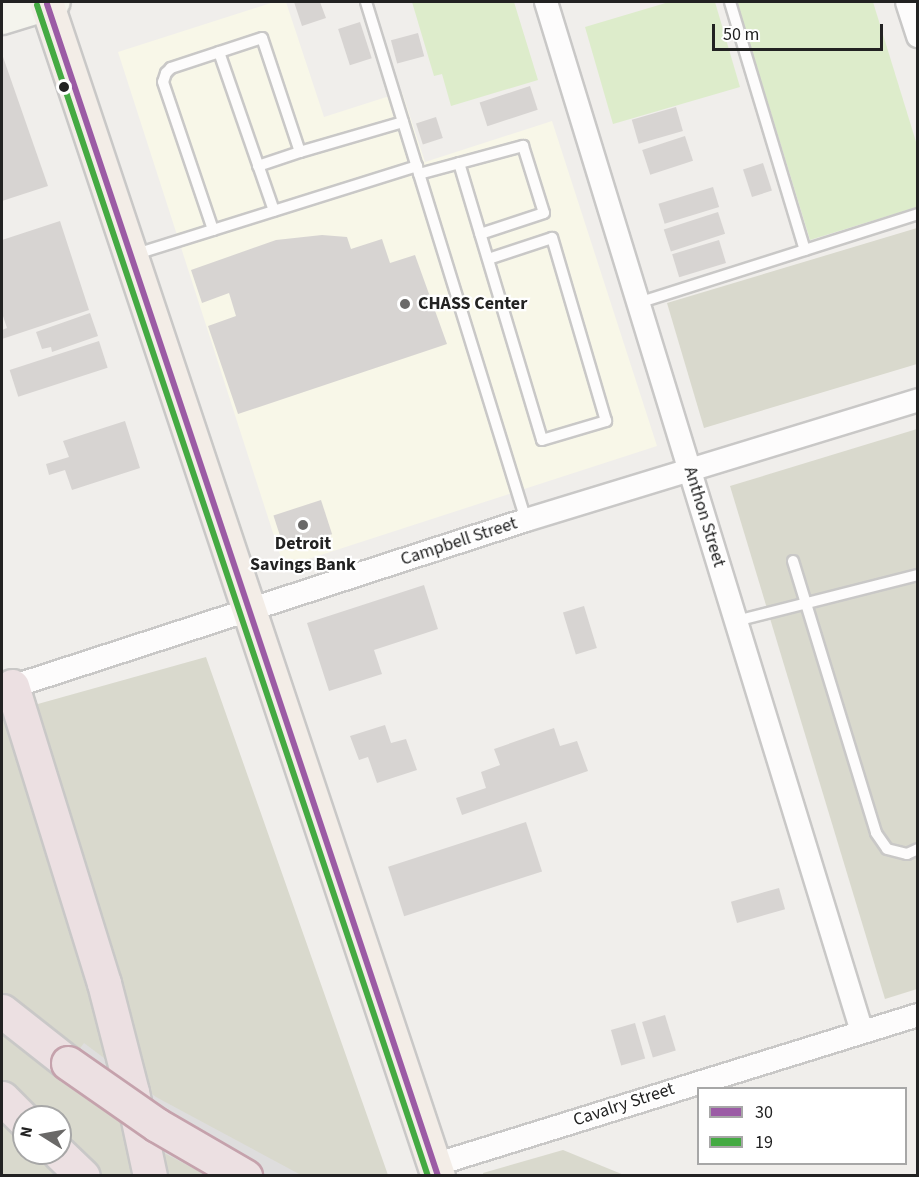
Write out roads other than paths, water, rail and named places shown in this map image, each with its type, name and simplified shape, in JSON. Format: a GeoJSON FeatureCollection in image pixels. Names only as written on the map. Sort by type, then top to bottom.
{"type":"FeatureCollection","features":[{"type":"Feature","properties":{"kind":"highway"},"geometry":{"type":"LineString","coordinates":[[7,688],[104,984],[120,1041],[150,1176]]}},
{"type":"Feature","properties":{"kind":"highway"},"geometry":{"type":"LineString","coordinates":[[2,1011],[68,1063],[157,1125],[246,1176]]}},
{"type":"Feature","properties":{"kind":"highway"},"geometry":{"type":"LineString","coordinates":[[72,1165],[83,1176]]}},
{"type":"Feature","properties":{"kind":"main road"},"geometry":{"type":"LineString","coordinates":[[49,2],[247,611],[436,1170]]}},
{"type":"Feature","properties":{"kind":"street"},"geometry":{"type":"LineString","coordinates":[[2,18],[49,2]]}},
{"type":"Feature","properties":{"kind":"street","name":"Anthon Street"},"geometry":{"type":"LineString","coordinates":[[546,2],[862,1032]]}},
{"type":"Feature","properties":{"kind":"street"},"geometry":{"type":"LineString","coordinates":[[907,2],[918,36]]}},
{"type":"Feature","properties":{"kind":"street","name":"Campbell Street"},"geometry":{"type":"LineString","coordinates":[[7,688],[526,520],[918,400]]}},
{"type":"Feature","properties":{"kind":"street","name":"Cavalry Street"},"geometry":{"type":"LineString","coordinates":[[436,1170],[918,1015]]}},
{"type":"Feature","properties":{"kind":"lane"},"geometry":{"type":"LineString","coordinates":[[366,2],[526,520]]}},
{"type":"Feature","properties":{"kind":"lane"},"geometry":{"type":"LineString","coordinates":[[730,2],[805,250]]}},
{"type":"Feature","properties":{"kind":"lane"},"geometry":{"type":"LineString","coordinates":[[213,230],[163,82],[171,68],[261,38],[300,152]]}},
{"type":"Feature","properties":{"kind":"lane"},"geometry":{"type":"LineString","coordinates":[[219,52],[274,210]]}},
{"type":"Feature","properties":{"kind":"lane"},"geometry":{"type":"LineString","coordinates":[[258,166],[403,122]]}},
{"type":"Feature","properties":{"kind":"lane"},"geometry":{"type":"LineString","coordinates":[[131,256],[274,210],[418,170],[459,164],[523,146],[544,213],[480,234]]}},
{"type":"Feature","properties":{"kind":"lane"},"geometry":{"type":"LineString","coordinates":[[459,164],[542,440],[606,421],[552,238],[488,259]]}},
{"type":"Feature","properties":{"kind":"lane"},"geometry":{"type":"LineString","coordinates":[[638,303],[918,214]]}},
{"type":"Feature","properties":{"kind":"lane"},"geometry":{"type":"LineString","coordinates":[[793,561],[876,833],[887,849],[907,854],[918,849]]}},
{"type":"Feature","properties":{"kind":"lane"},"geometry":{"type":"LineString","coordinates":[[736,621],[806,601],[918,575]]}},
{"type":"Feature","properties":{"kind":"place","name":"CHASS Center"},"geometry":{"type":"Point","coordinates":[405,304]}},
{"type":"Feature","properties":{"kind":"place","name":"Detroit Savings Bank"},"geometry":{"type":"Point","coordinates":[303,525]}}]}
